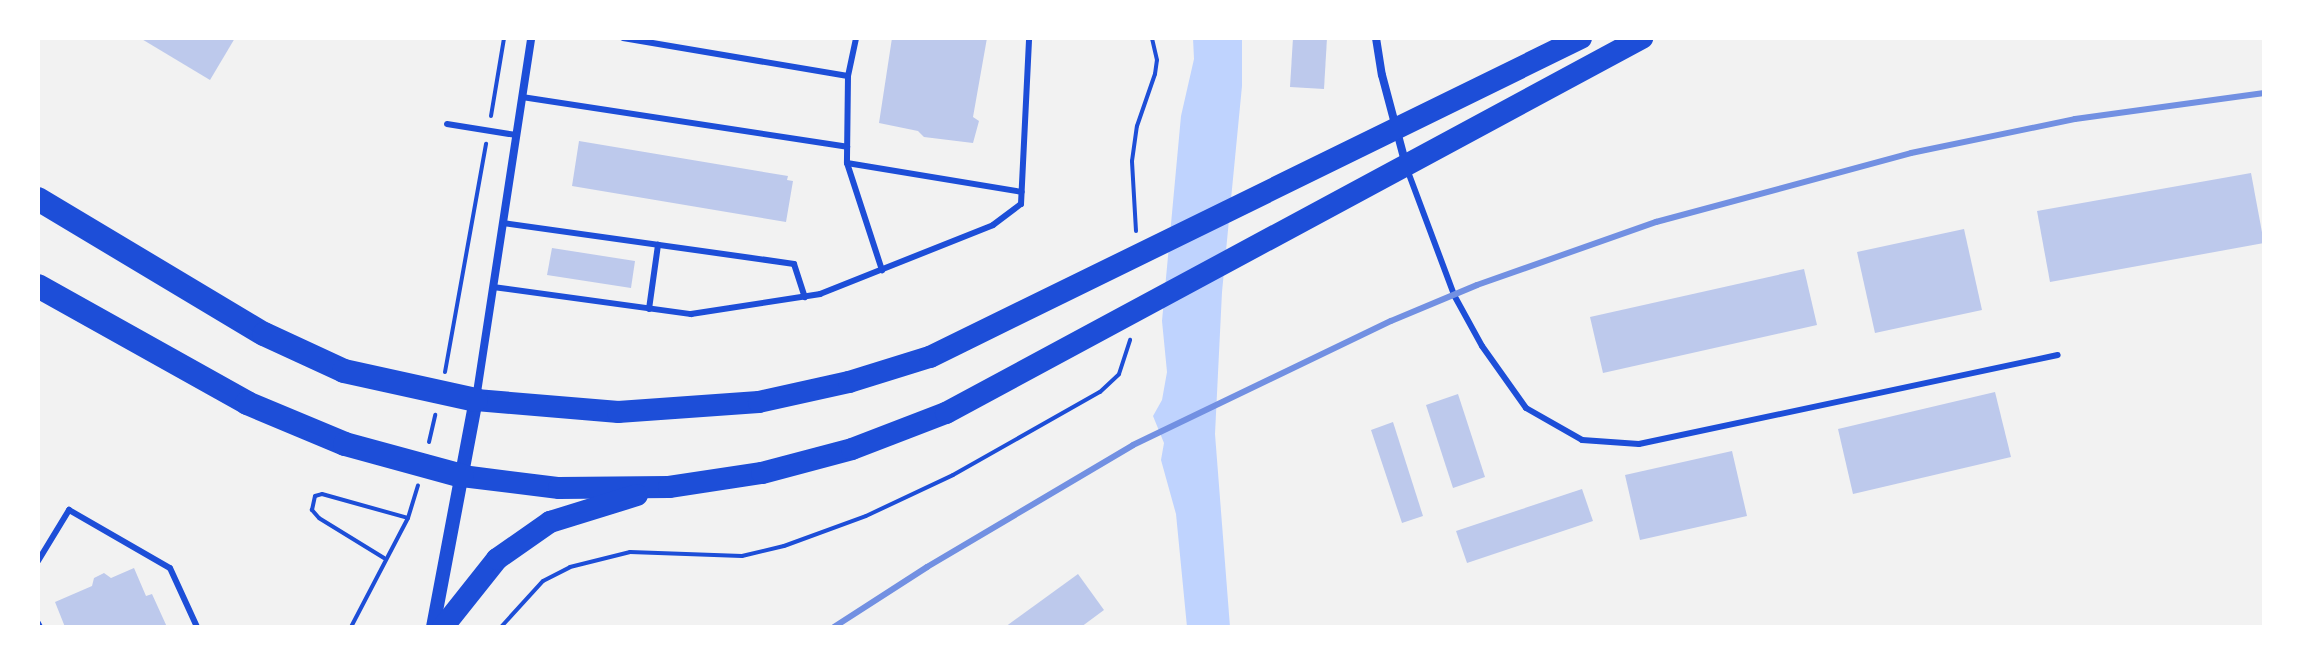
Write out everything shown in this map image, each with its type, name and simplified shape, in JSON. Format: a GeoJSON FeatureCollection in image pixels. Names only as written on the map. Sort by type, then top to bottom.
{"type":"FeatureCollection","features":[{"type":"Feature","properties":{"kind":"highway"},"geometry":{"type":"LineString","coordinates":[[38,199],[264,334],[344,371],[476,400],[618,412],[759,402],[849,382],[930,357],[1581,38]]}},
{"type":"Feature","properties":{"kind":"highway"},"geometry":{"type":"LineString","coordinates":[[443,627],[497,559],[550,522],[669,487],[762,473],[852,449],[946,413],[1642,38]]}},
{"type":"Feature","properties":{"kind":"highway"},"geometry":{"type":"LineString","coordinates":[[38,286],[247,403],[345,444],[462,476],[559,488],[669,487]]}},
{"type":"Feature","properties":{"kind":"street"},"geometry":{"type":"LineString","coordinates":[[433,627],[476,400],[531,38]]}},
{"type":"Feature","properties":{"kind":"street"},"geometry":{"type":"LineString","coordinates":[[1376,38],[1382,75],[1406,166]]}},
{"type":"Feature","properties":{"kind":"lane"},"geometry":{"type":"LineString","coordinates":[[623,38],[848,76]]}},
{"type":"Feature","properties":{"kind":"lane"},"geometry":{"type":"LineString","coordinates":[[856,38],[848,76],[847,163],[882,270]]}},
{"type":"Feature","properties":{"kind":"lane"},"geometry":{"type":"LineString","coordinates":[[493,287],[691,314],[805,297],[993,225],[1021,204],[1029,38]]}},
{"type":"Feature","properties":{"kind":"lane"},"geometry":{"type":"LineString","coordinates":[[522,97],[847,147]]}},
{"type":"Feature","properties":{"kind":"lane"},"geometry":{"type":"LineString","coordinates":[[447,124],[516,135]]}},
{"type":"Feature","properties":{"kind":"lane"},"geometry":{"type":"LineString","coordinates":[[847,163],[1022,192]]}},
{"type":"Feature","properties":{"kind":"lane"},"geometry":{"type":"LineString","coordinates":[[1406,166],[1454,295],[1482,346],[1526,408],[1582,440],[1639,444],[2058,355]]}},
{"type":"Feature","properties":{"kind":"lane"},"geometry":{"type":"LineString","coordinates":[[503,223],[794,264],[805,297]]}},
{"type":"Feature","properties":{"kind":"lane"},"geometry":{"type":"LineString","coordinates":[[649,309],[658,245]]}},
{"type":"Feature","properties":{"kind":"lane"},"geometry":{"type":"LineString","coordinates":[[38,561],[69,510],[170,568],[197,627]]}},
{"type":"Feature","properties":{"kind":"path"},"geometry":{"type":"LineString","coordinates":[[351,627],[384,558],[408,518],[423,465],[440,392],[504,38]]}},
{"type":"Feature","properties":{"kind":"path"},"geometry":{"type":"LineString","coordinates":[[384,558],[319,518],[312,510],[315,496],[322,494],[408,518]]}},
{"type":"Feature","properties":{"kind":"water"},"geometry":{"type":"Polygon","coordinates":[[[1193,38],[1242,38],[1242,86],[1222,292],[1215,434],[1230,627],[1187,627],[1176,514],[1161,460],[1164,443],[1153,416],[1162,400],[1167,372],[1162,321],[1181,116],[1194,59],[1193,38]]]}},
{"type":"Feature","properties":{"kind":"building"},"geometry":{"type":"Polygon","coordinates":[[[140,38],[235,38],[210,80],[140,38]]]}},
{"type":"Feature","properties":{"kind":"building"},"geometry":{"type":"Polygon","coordinates":[[[892,38],[987,38],[973,117],[979,121],[973,143],[924,137],[918,131],[879,123],[892,38]]]}},
{"type":"Feature","properties":{"kind":"building"},"geometry":{"type":"Polygon","coordinates":[[[1293,38],[1327,38],[1324,89],[1290,87],[1293,38]]]}},
{"type":"Feature","properties":{"kind":"building"},"geometry":{"type":"Polygon","coordinates":[[[579,141],[788,176],[787,180],[793,181],[786,222],[572,186],[579,141]]]}},
{"type":"Feature","properties":{"kind":"building"},"geometry":{"type":"Polygon","coordinates":[[[2251,173],[2264,243],[2050,282],[2037,211],[2251,173]]]}},
{"type":"Feature","properties":{"kind":"building"},"geometry":{"type":"Polygon","coordinates":[[[1964,229],[1982,310],[1875,333],[1857,252],[1964,229]]]}},
{"type":"Feature","properties":{"kind":"building"},"geometry":{"type":"Polygon","coordinates":[[[552,248],[635,261],[631,288],[547,275],[552,248]]]}},
{"type":"Feature","properties":{"kind":"building"},"geometry":{"type":"Polygon","coordinates":[[[1804,269],[1817,325],[1603,373],[1590,317],[1804,269]]]}},
{"type":"Feature","properties":{"kind":"building"},"geometry":{"type":"Polygon","coordinates":[[[1995,392],[2011,457],[1853,494],[1838,429],[1995,392]]]}},
{"type":"Feature","properties":{"kind":"building"},"geometry":{"type":"Polygon","coordinates":[[[1458,394],[1485,477],[1453,488],[1426,405],[1458,394]]]}},
{"type":"Feature","properties":{"kind":"building"},"geometry":{"type":"Polygon","coordinates":[[[1393,422],[1423,516],[1402,523],[1371,430],[1393,422]]]}},
{"type":"Feature","properties":{"kind":"building"},"geometry":{"type":"Polygon","coordinates":[[[1732,451],[1747,516],[1640,540],[1625,475],[1732,451]]]}},
{"type":"Feature","properties":{"kind":"building"},"geometry":{"type":"Polygon","coordinates":[[[1582,489],[1593,521],[1467,563],[1456,531],[1582,489]]]}},
{"type":"Feature","properties":{"kind":"building"},"geometry":{"type":"Polygon","coordinates":[[[134,568],[146,596],[152,594],[167,627],[65,627],[55,602],[92,586],[94,578],[104,573],[111,578],[134,568]]]}},
{"type":"Feature","properties":{"kind":"building"},"geometry":{"type":"Polygon","coordinates":[[[1078,574],[1104,610],[1081,627],[1005,627],[1078,574]]]}},
{"type":"Feature","properties":{"kind":"railway"},"geometry":{"type":"LineString","coordinates":[[834,627],[927,567],[1133,445],[1391,321],[1477,285],[1656,222],[1911,153],[2075,119],[2264,93]]}}]}
